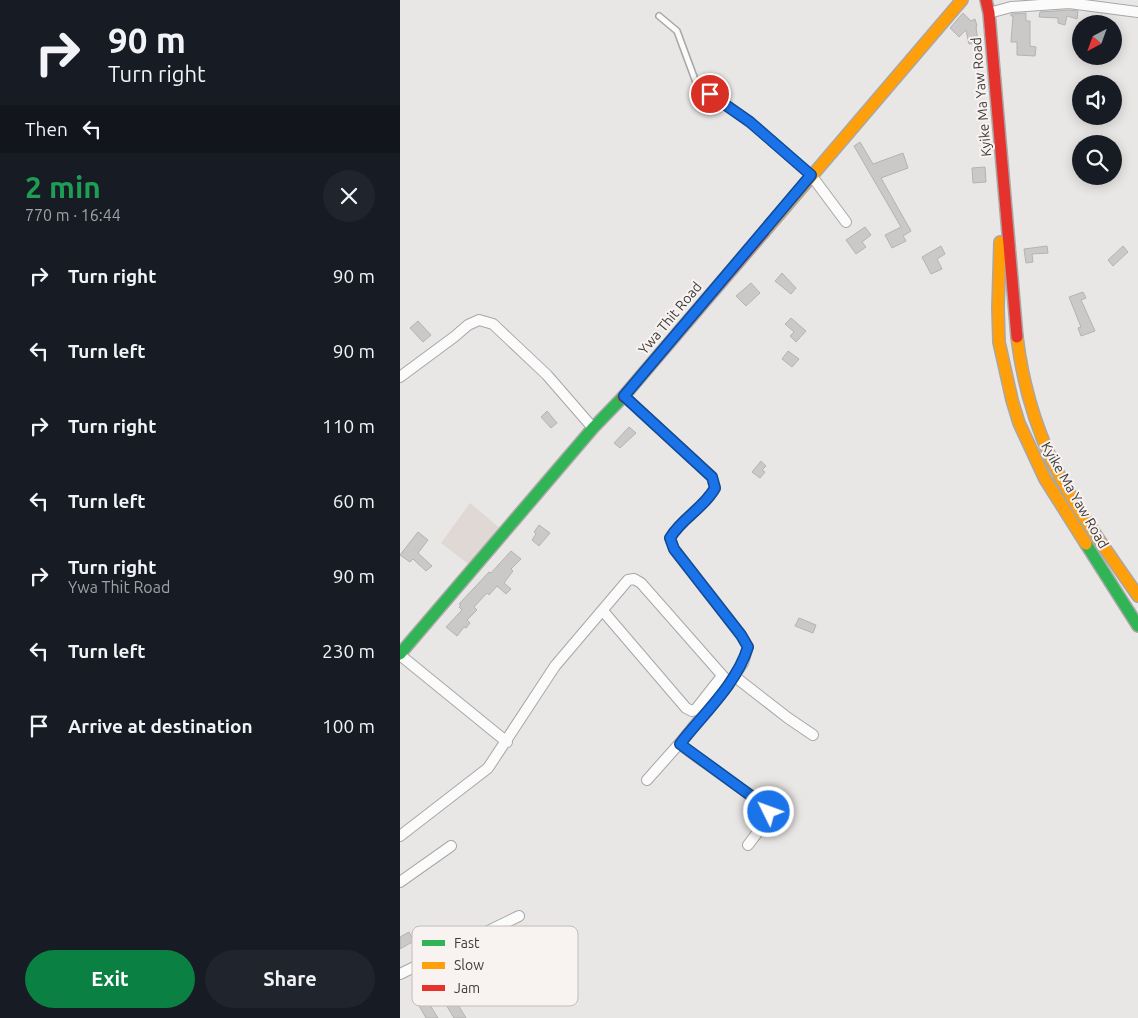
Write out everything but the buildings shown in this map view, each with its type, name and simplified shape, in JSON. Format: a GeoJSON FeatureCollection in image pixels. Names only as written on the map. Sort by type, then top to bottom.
{"type":"FeatureCollection","features":[{"type":"Feature","properties":{"kind":"main road","name":"Ywa Thit Road"},"geometry":{"type":"LineString","coordinates":[[400,654],[594,428],[624,396],[962,0]]}},
{"type":"Feature","properties":{"kind":"main road","name":"Kyike Ma Yaw Road"},"geometry":{"type":"LineString","coordinates":[[986,0],[989,13],[1009,266],[1021,369],[1036,421],[1052,461],[1074,501],[1138,596]]}},
{"type":"Feature","properties":{"kind":"main road","name":"Kyike Ma Yaw Road"},"geometry":{"type":"LineString","coordinates":[[1004,192],[999,256],[998,333],[1012,400],[1019,423],[1045,479],[1138,626]]}},
{"type":"Feature","properties":{"kind":"street"},"geometry":{"type":"LineString","coordinates":[[989,13],[1011,7],[1069,3],[1138,12]]}},
{"type":"Feature","properties":{"kind":"street"},"geometry":{"type":"LineString","coordinates":[[811,175],[846,222]]}},
{"type":"Feature","properties":{"kind":"street"},"geometry":{"type":"LineString","coordinates":[[400,377],[468,325],[479,320],[493,324],[547,375],[594,428]]}},
{"type":"Feature","properties":{"kind":"street"},"geometry":{"type":"LineString","coordinates":[[603,611],[686,708],[692,711],[743,663],[748,647],[741,635],[674,549],[670,538],[677,527],[709,499],[715,488],[712,477],[624,396]]}},
{"type":"Feature","properties":{"kind":"street"},"geometry":{"type":"LineString","coordinates":[[400,836],[488,768],[507,742],[555,666],[628,580],[634,579],[641,583],[728,679],[813,735]]}},
{"type":"Feature","properties":{"kind":"street"},"geometry":{"type":"LineString","coordinates":[[400,654],[507,742]]}},
{"type":"Feature","properties":{"kind":"street"},"geometry":{"type":"LineString","coordinates":[[647,780],[680,744],[728,679]]}},
{"type":"Feature","properties":{"kind":"street"},"geometry":{"type":"LineString","coordinates":[[680,744],[765,806],[769,812],[766,821],[748,845]]}},
{"type":"Feature","properties":{"kind":"street"},"geometry":{"type":"LineString","coordinates":[[400,882],[451,846]]}},
{"type":"Feature","properties":{"kind":"street"},"geometry":{"type":"LineString","coordinates":[[498,926],[519,916]]}},
{"type":"Feature","properties":{"kind":"street"},"geometry":{"type":"LineString","coordinates":[[400,974],[412,968]]}},
{"type":"Feature","properties":{"kind":"lane"},"geometry":{"type":"LineString","coordinates":[[659,16],[677,31],[697,85],[750,122],[811,175]]}},
{"type":"Feature","properties":{"kind":"shaded area"},"geometry":{"type":"Polygon","coordinates":[[[470,503],[502,530],[471,566],[441,543],[470,503]]]}},
{"type":"Feature","properties":{"kind":"traffic: fast"},"geometry":{"type":"LineString","coordinates":[[400,654],[593,428],[623,397]]}},
{"type":"Feature","properties":{"kind":"traffic: fast"},"geometry":{"type":"LineString","coordinates":[[1086,544],[1138,626]]}},
{"type":"Feature","properties":{"kind":"traffic: slow"},"geometry":{"type":"LineString","coordinates":[[764,232],[962,0]]}},
{"type":"Feature","properties":{"kind":"traffic: slow"},"geometry":{"type":"LineString","coordinates":[[1000,242],[999,342],[1012,400],[1019,423],[1045,479],[1086,544]]}},
{"type":"Feature","properties":{"kind":"traffic: slow"},"geometry":{"type":"LineString","coordinates":[[1017,337],[1022,369],[1030,400],[1052,461],[1081,513],[1138,596]]}},
{"type":"Feature","properties":{"kind":"traffic: jam"},"geometry":{"type":"LineString","coordinates":[[986,0],[989,13],[1017,337]]}},
{"type":"Feature","properties":{"kind":"traffic: jam"},"geometry":{"type":"LineString","coordinates":[[623,397],[764,232]]}},
{"type":"Feature","properties":{"kind":"route"},"geometry":{"type":"LineString","coordinates":[[710,94],[750,122],[811,175],[624,396],[712,477],[715,488],[709,499],[677,527],[670,538],[674,549],[741,635],[748,647],[743,663],[734,676],[680,744],[765,806],[769,812]]}}]}
